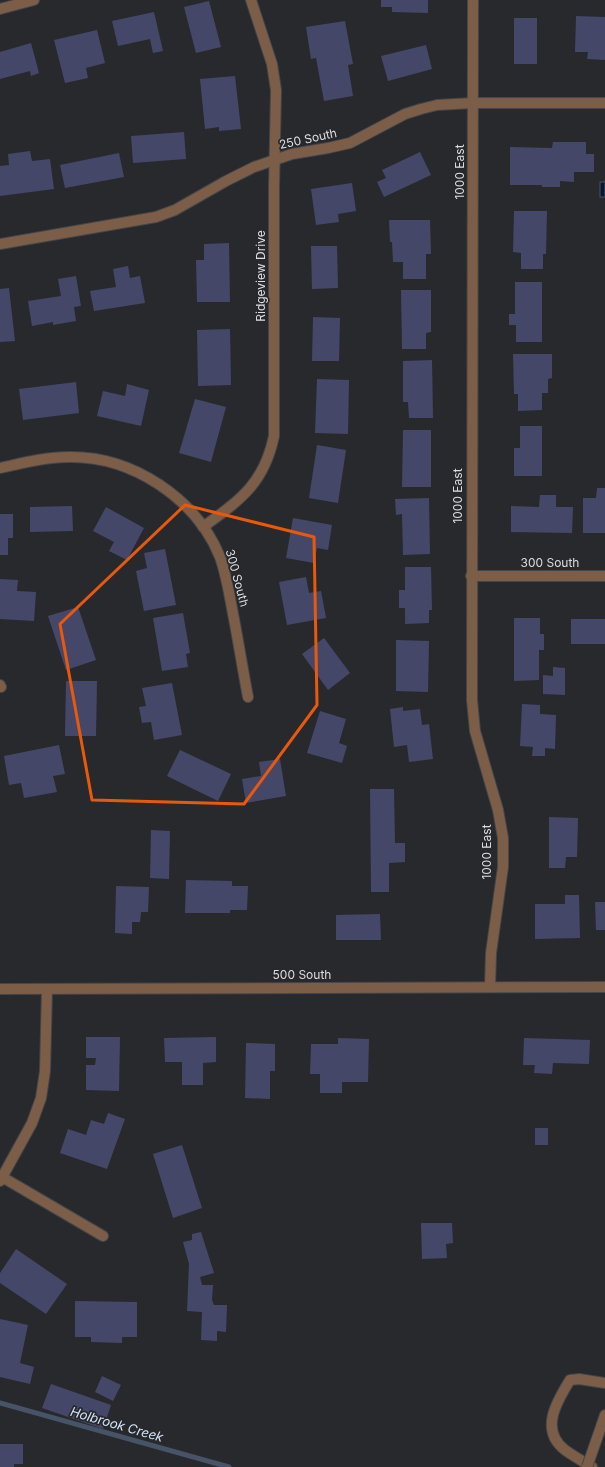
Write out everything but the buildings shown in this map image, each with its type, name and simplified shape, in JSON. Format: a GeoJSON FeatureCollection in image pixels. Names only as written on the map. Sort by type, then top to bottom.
{"type":"FeatureCollection","features":[{"type":"Feature","properties":{"kind":"street"},"geometry":{"type":"LineString","coordinates":[[0,9],[34,0]]}},
{"type":"Feature","properties":{"kind":"street","name":"Ridgeview Drive"},"geometry":{"type":"LineString","coordinates":[[203,527],[233,505],[254,484],[268,460],[274,436],[274,160],[276,103],[274,76],[269,53],[251,0]]}},
{"type":"Feature","properties":{"kind":"street","name":"1000 East"},"geometry":{"type":"LineString","coordinates":[[473,0],[471,576],[473,715],[479,747],[498,810],[503,838],[502,867],[491,953],[490,987]]}},
{"type":"Feature","properties":{"kind":"street","name":"250 South"},"geometry":{"type":"LineString","coordinates":[[0,244],[156,217],[175,210],[239,173],[292,154],[350,143],[398,117],[437,105],[473,103],[605,103]]}},
{"type":"Feature","properties":{"kind":"street","name":"300 South"},"geometry":{"type":"LineString","coordinates":[[0,468],[52,458],[69,457],[102,459],[119,464],[150,479],[166,490],[191,513],[212,541],[225,575],[248,697]]}},
{"type":"Feature","properties":{"kind":"street","name":"300 South"},"geometry":{"type":"LineString","coordinates":[[471,576],[605,576]]}},
{"type":"Feature","properties":{"kind":"street","name":"500 South"},"geometry":{"type":"LineString","coordinates":[[0,989],[605,987]]}},
{"type":"Feature","properties":{"kind":"street"},"geometry":{"type":"LineString","coordinates":[[47,988],[45,1071],[41,1098],[32,1123],[1,1179],[103,1236]]}},
{"type":"Feature","properties":{"kind":"street"},"geometry":{"type":"LineString","coordinates":[[592,1467],[564,1450],[559,1444],[554,1436],[552,1418],[555,1404],[570,1380],[579,1379],[605,1383]]}},
{"type":"Feature","properties":{"kind":"street"},"geometry":{"type":"LineString","coordinates":[[587,1467],[603,1419]]}},
{"type":"Feature","properties":{"kind":"highlighted area"},"geometry":{"type":"Polygon","coordinates":[[[185,505],[314,537],[317,705],[244,804],[92,800],[60,624],[185,505]]]}},
{"type":"Feature","properties":{"kind":"water"},"geometry":{"type":"Polygon","coordinates":[[[600,182],[605,182],[605,197],[600,197],[600,182]]]}},
{"type":"Feature","properties":{"kind":"waterway","name":"Holbrook Creek"},"geometry":{"type":"LineString","coordinates":[[0,1403],[229,1467]]}}]}
